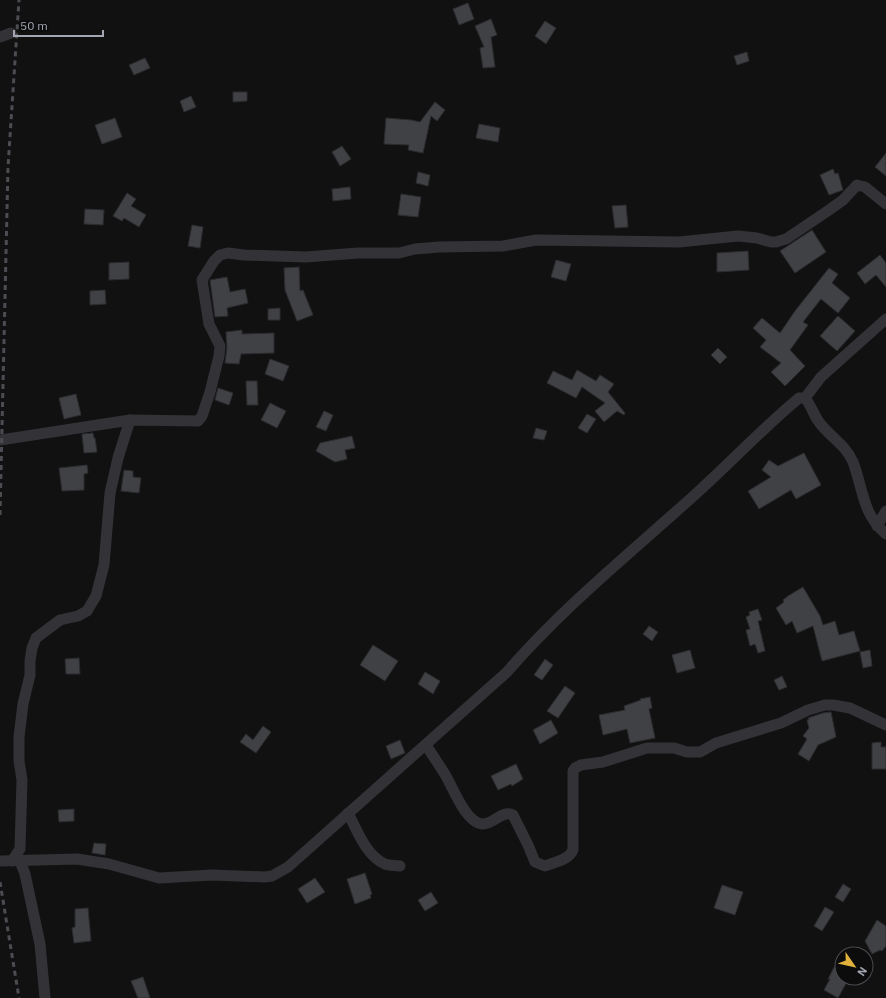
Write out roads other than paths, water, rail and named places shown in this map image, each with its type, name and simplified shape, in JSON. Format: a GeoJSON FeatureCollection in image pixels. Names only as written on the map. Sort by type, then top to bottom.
{"type":"FeatureCollection","features":[{"type":"Feature","properties":{"kind":"street"},"geometry":{"type":"LineString","coordinates":[[0,37],[11,33]]}},
{"type":"Feature","properties":{"kind":"street"},"geometry":{"type":"LineString","coordinates":[[0,440],[130,420],[198,421],[202,416],[210,392],[220,346],[209,324],[202,280],[214,261],[220,255],[228,253],[306,258],[358,253],[399,253],[415,249],[438,247],[503,246],[536,240],[679,242],[738,236],[776,242],[786,239],[829,210],[843,200],[857,185],[865,187],[886,204]]}},
{"type":"Feature","properties":{"kind":"street"},"geometry":{"type":"LineString","coordinates":[[805,398],[821,378],[886,319]]}},
{"type":"Feature","properties":{"kind":"street"},"geometry":{"type":"LineString","coordinates":[[0,861],[77,859],[109,864],[158,878],[212,876],[265,877],[272,876],[288,867],[426,746],[507,672],[537,638],[585,591],[700,490],[782,412],[799,398],[805,398]]}},
{"type":"Feature","properties":{"kind":"street"},"geometry":{"type":"LineString","coordinates":[[805,398],[819,422],[840,444],[850,458],[863,500],[882,530]]}},
{"type":"Feature","properties":{"kind":"street"},"geometry":{"type":"LineString","coordinates":[[16,861],[20,849],[22,780],[19,761],[19,737],[23,704],[30,675],[32,648],[36,638],[60,620],[78,616],[87,611],[96,596],[104,565],[110,493],[118,458],[130,420]]}},
{"type":"Feature","properties":{"kind":"street"},"geometry":{"type":"LineString","coordinates":[[882,530],[886,511]]}},
{"type":"Feature","properties":{"kind":"street"},"geometry":{"type":"LineString","coordinates":[[426,746],[447,777],[463,808],[469,815],[476,822],[482,824],[491,822],[505,814],[510,813],[513,815],[535,862],[545,866],[566,858],[572,854],[572,771],[577,767],[603,762],[647,748],[674,748],[687,752],[700,752],[716,743],[782,723],[808,710],[825,705],[850,708],[886,726]]}},
{"type":"Feature","properties":{"kind":"street"},"geometry":{"type":"LineString","coordinates":[[348,813],[361,838],[375,857],[386,864],[400,866]]}},
{"type":"Feature","properties":{"kind":"street"},"geometry":{"type":"LineString","coordinates":[[16,861],[25,874],[40,944],[45,998]]}},
{"type":"Feature","properties":{"kind":"railway"},"geometry":{"type":"LineString","coordinates":[[0,515],[8,167],[19,0]]}},
{"type":"Feature","properties":{"kind":"railway"},"geometry":{"type":"LineString","coordinates":[[0,882],[19,998]]}}]}
